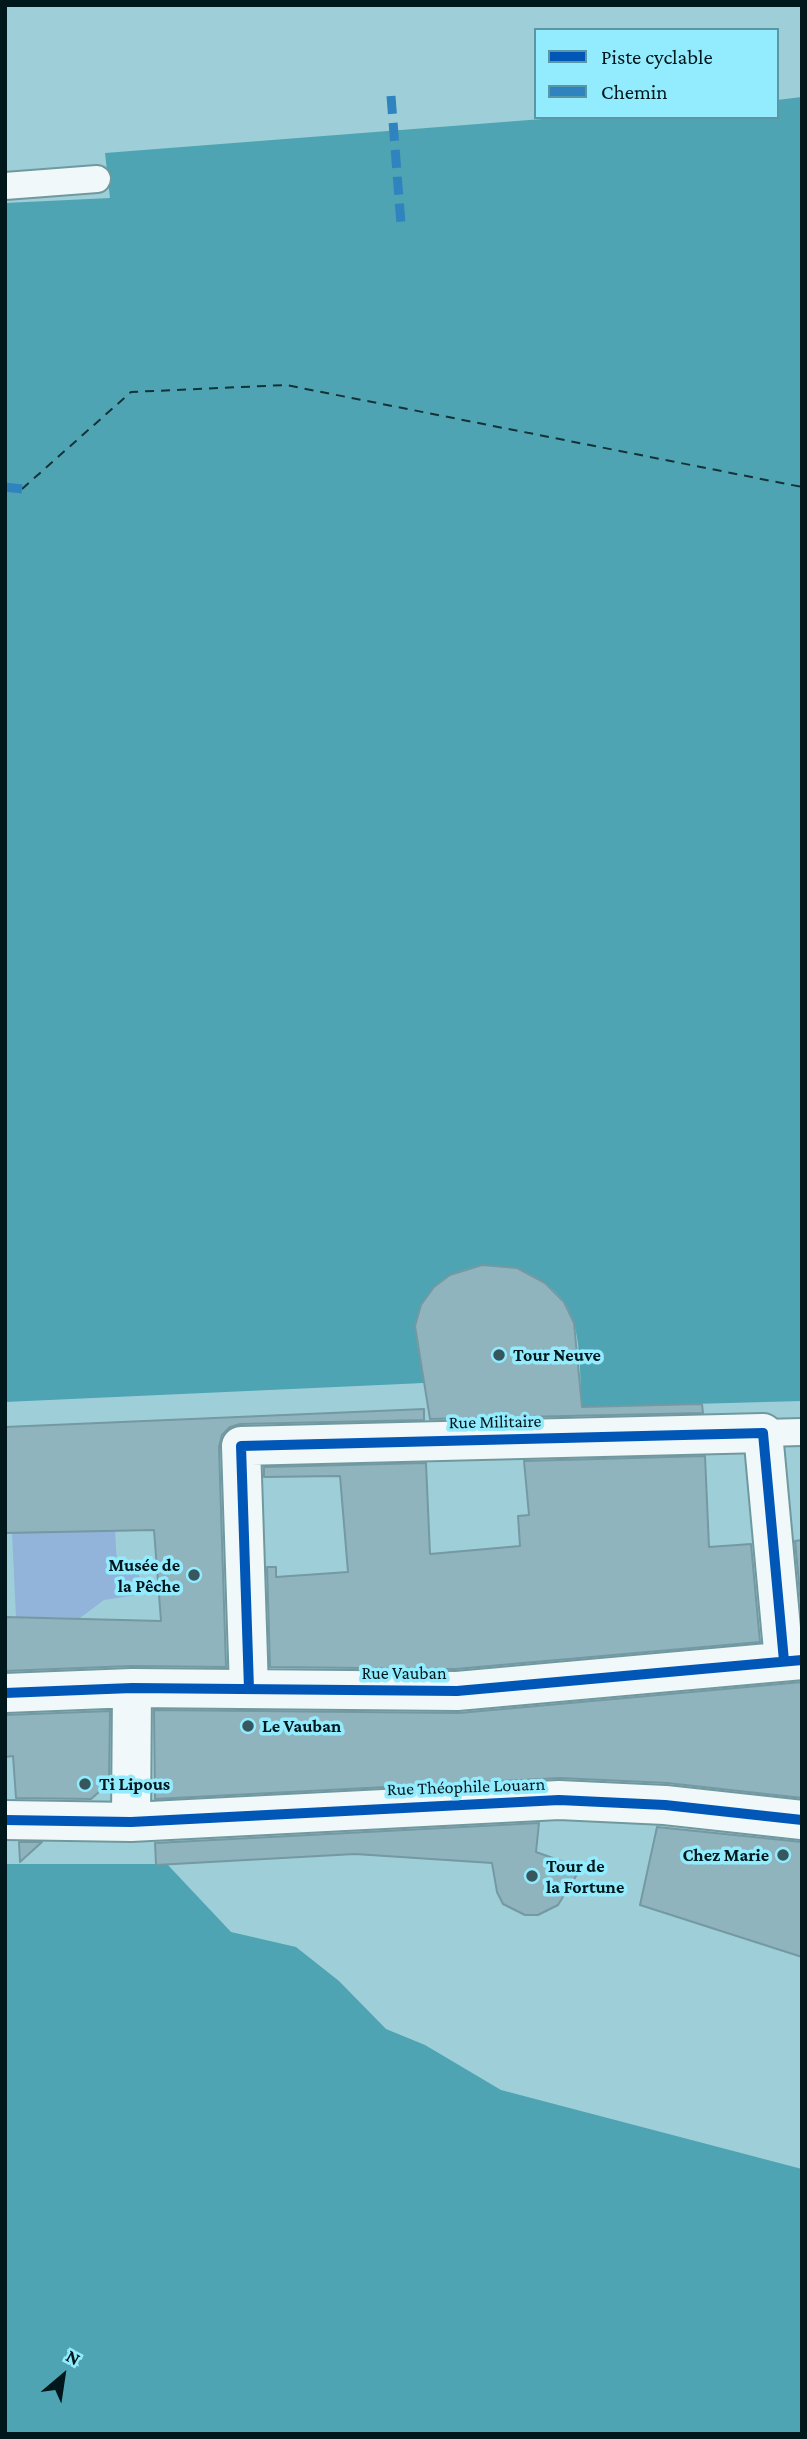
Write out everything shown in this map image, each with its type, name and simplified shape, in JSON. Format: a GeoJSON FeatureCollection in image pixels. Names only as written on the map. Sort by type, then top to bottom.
{"type":"FeatureCollection","features":[{"type":"Feature","properties":{"kind":"street"},"geometry":{"type":"LineString","coordinates":[[764,1433],[793,1660]]}},
{"type":"Feature","properties":{"kind":"street","name":"Rue Militaire"},"geometry":{"type":"LineString","coordinates":[[249,1689],[241,1446],[764,1433]]}},
{"type":"Feature","properties":{"kind":"street","name":"Rue Vauban"},"geometry":{"type":"LineString","coordinates":[[5,1693],[132,1688],[457,1691],[793,1660]]}},
{"type":"Feature","properties":{"kind":"street"},"geometry":{"type":"LineString","coordinates":[[131,1822],[132,1688]]}},
{"type":"Feature","properties":{"kind":"street","name":"Rue Théophile Louarn"},"geometry":{"type":"LineString","coordinates":[[5,1820],[131,1822],[559,1801],[665,1805],[802,1820]]}},
{"type":"Feature","properties":{"kind":"lane"},"geometry":{"type":"LineString","coordinates":[[5,186],[97,178]]}},
{"type":"Feature","properties":{"kind":"lane"},"geometry":{"type":"LineString","coordinates":[[764,1433],[802,1432]]}},
{"type":"Feature","properties":{"kind":"shaded area"},"geometry":{"type":"Polygon","coordinates":[[[802,97],[802,1401],[582,1407],[577,1339],[564,1302],[550,1287],[532,1275],[512,1268],[492,1266],[471,1268],[452,1275],[435,1287],[422,1304],[416,1333],[425,1383],[5,1427],[5,203],[110,198],[105,153],[542,119],[779,119],[779,100],[802,97]]]}},
{"type":"Feature","properties":{"kind":"shaded area"},"geometry":{"type":"Polygon","coordinates":[[[115,1530],[117,1566],[137,1566],[143,1594],[104,1600],[80,1618],[16,1617],[12,1533],[115,1530]]]}},
{"type":"Feature","properties":{"kind":"shaded area"},"geometry":{"type":"Polygon","coordinates":[[[5,1864],[167,1864],[231,1932],[296,1947],[339,1981],[386,2029],[425,2045],[501,2090],[802,2169],[802,2434],[5,2434],[5,1864]]]}},
{"type":"Feature","properties":{"kind":"pier"},"geometry":{"type":"Polygon","coordinates":[[[424,1383],[427,1409],[5,1427],[5,1402],[424,1383]]]}},
{"type":"Feature","properties":{"kind":"building","name":"Tour Neuve"},"geometry":{"type":"Polygon","coordinates":[[[482,1265],[517,1268],[545,1283],[564,1302],[574,1323],[582,1407],[702,1404],[703,1413],[430,1419],[415,1326],[421,1305],[434,1287],[450,1275],[482,1265]]]}},
{"type":"Feature","properties":{"kind":"building","name":"Musée de la Pêche"},"geometry":{"type":"Polygon","coordinates":[[[424,1409],[424,1420],[240,1424],[230,1427],[222,1435],[219,1447],[226,1667],[131,1666],[5,1671],[5,1617],[161,1621],[154,1530],[5,1533],[5,1427],[424,1409]]]}},
{"type":"Feature","properties":{"kind":"building"},"geometry":{"type":"Polygon","coordinates":[[[705,1456],[709,1547],[751,1544],[760,1642],[456,1669],[270,1667],[267,1567],[276,1567],[276,1577],[348,1572],[340,1476],[264,1477],[264,1467],[426,1463],[430,1554],[520,1546],[518,1516],[529,1515],[524,1461],[705,1456]]]}},
{"type":"Feature","properties":{"kind":"building"},"geometry":{"type":"Polygon","coordinates":[[[802,1540],[802,1615],[795,1541],[802,1540]]]}},
{"type":"Feature","properties":{"kind":"building"},"geometry":{"type":"Polygon","coordinates":[[[802,1682],[802,1798],[667,1783],[560,1778],[155,1799],[154,1710],[459,1713],[802,1682]]]}},
{"type":"Feature","properties":{"kind":"building"},"geometry":{"type":"Polygon","coordinates":[[[110,1711],[109,1783],[91,1799],[16,1798],[13,1756],[5,1757],[5,1715],[110,1711]]]}},
{"type":"Feature","properties":{"kind":"building"},"geometry":{"type":"Polygon","coordinates":[[[539,1823],[536,1852],[581,1868],[558,1905],[538,1915],[525,1915],[503,1904],[497,1892],[492,1863],[355,1854],[156,1865],[155,1843],[539,1823]]]}},
{"type":"Feature","properties":{"kind":"building"},"geometry":{"type":"Polygon","coordinates":[[[657,1827],[802,1842],[802,1957],[640,1905],[657,1827]]]}},
{"type":"Feature","properties":{"kind":"building"},"geometry":{"type":"Polygon","coordinates":[[[19,1842],[42,1842],[20,1862],[19,1842]]]}},
{"type":"Feature","properties":{"kind":"ferry route"},"geometry":{"type":"LineString","coordinates":[[22,489],[131,392],[286,385],[802,487]]}},
{"type":"Feature","properties":{"kind":"marked path"},"geometry":{"type":"LineString","coordinates":[[391,96],[401,224]]}},
{"type":"Feature","properties":{"kind":"marked path"},"geometry":{"type":"LineString","coordinates":[[5,487],[22,489]]}},
{"type":"Feature","properties":{"kind":"cycle path"},"geometry":{"type":"LineString","coordinates":[[249,1689],[241,1446],[763,1433],[784,1661]]}},
{"type":"Feature","properties":{"kind":"cycle path"},"geometry":{"type":"LineString","coordinates":[[5,1693],[132,1688],[457,1691],[802,1660]]}},
{"type":"Feature","properties":{"kind":"cycle path"},"geometry":{"type":"LineString","coordinates":[[5,1820],[131,1822],[559,1800],[665,1805],[802,1820]]}},
{"type":"Feature","properties":{"kind":"place","name":"Tour Neuve"},"geometry":{"type":"Point","coordinates":[499,1355]}},
{"type":"Feature","properties":{"kind":"place","name":"Musée de la Pêche"},"geometry":{"type":"Point","coordinates":[194,1575]}},
{"type":"Feature","properties":{"kind":"place","name":"Le Vauban"},"geometry":{"type":"Point","coordinates":[248,1726]}},
{"type":"Feature","properties":{"kind":"place","name":"Ti Lipous"},"geometry":{"type":"Point","coordinates":[85,1784]}},
{"type":"Feature","properties":{"kind":"place","name":"Chez Marie"},"geometry":{"type":"Point","coordinates":[783,1855]}},
{"type":"Feature","properties":{"kind":"place","name":"Tour de la Fortune"},"geometry":{"type":"Point","coordinates":[532,1876]}}]}
